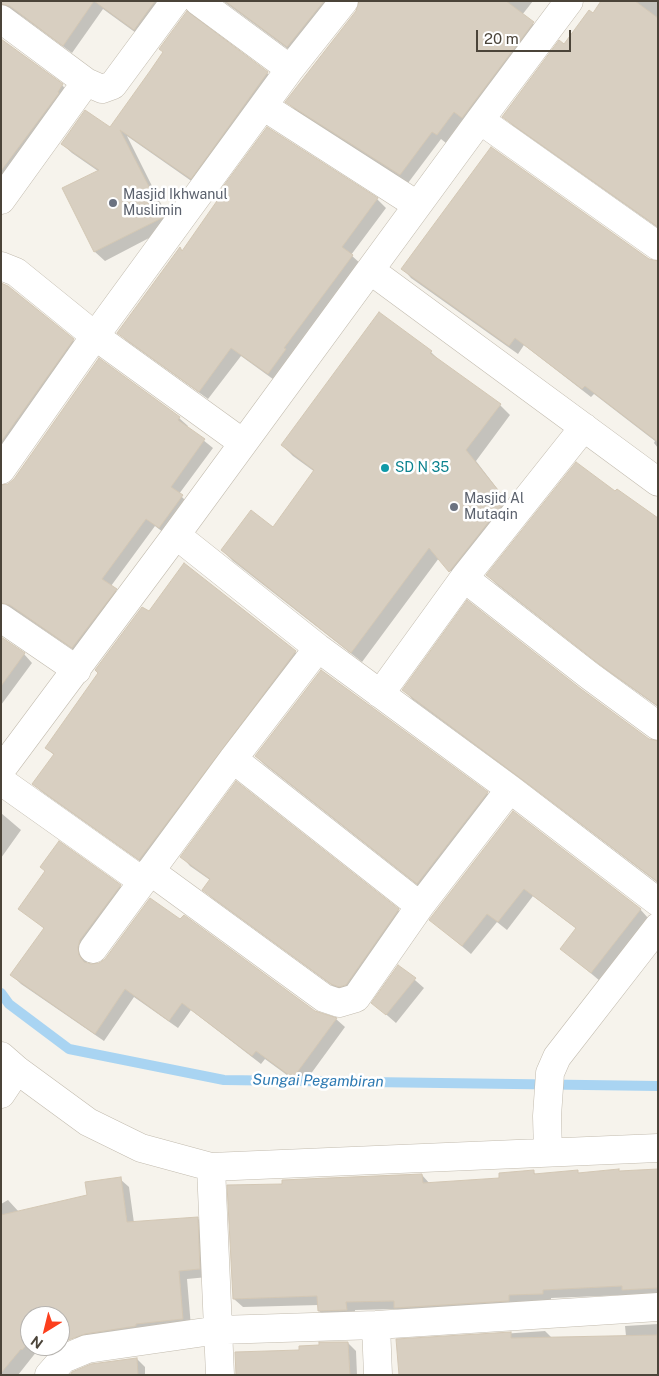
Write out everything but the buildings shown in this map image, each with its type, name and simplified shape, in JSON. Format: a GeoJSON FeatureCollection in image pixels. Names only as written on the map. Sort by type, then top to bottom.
{"type":"FeatureCollection","features":[{"type":"Feature","properties":{"kind":"street"},"geometry":{"type":"LineString","coordinates":[[1,19],[86,82],[102,89],[113,85],[174,1]]}},
{"type":"Feature","properties":{"kind":"street"},"geometry":{"type":"LineString","coordinates":[[198,1],[290,69]]}},
{"type":"Feature","properties":{"kind":"street"},"geometry":{"type":"LineString","coordinates":[[3,466],[95,336],[290,69],[344,1]]}},
{"type":"Feature","properties":{"kind":"street"},"geometry":{"type":"LineString","coordinates":[[1,770],[176,536],[417,205],[569,1]]}},
{"type":"Feature","properties":{"kind":"street"},"geometry":{"type":"LineString","coordinates":[[1,200],[86,82]]}},
{"type":"Feature","properties":{"kind":"street"},"geometry":{"type":"LineString","coordinates":[[263,106],[417,205]]}},
{"type":"Feature","properties":{"kind":"street"},"geometry":{"type":"LineString","coordinates":[[480,120],[658,246]]}},
{"type":"Feature","properties":{"kind":"street"},"geometry":{"type":"LineString","coordinates":[[1,266],[16,272],[95,336],[243,443]]}},
{"type":"Feature","properties":{"kind":"street"},"geometry":{"type":"LineString","coordinates":[[370,270],[658,482]]}},
{"type":"Feature","properties":{"kind":"street"},"geometry":{"type":"LineString","coordinates":[[380,694],[464,578],[584,427]]}},
{"type":"Feature","properties":{"kind":"street"},"geometry":{"type":"LineString","coordinates":[[176,536],[318,648],[510,789],[658,902]]}},
{"type":"Feature","properties":{"kind":"street"},"geometry":{"type":"LineString","coordinates":[[464,578],[658,726]]}},
{"type":"Feature","properties":{"kind":"street"},"geometry":{"type":"LineString","coordinates":[[1,618],[77,670]]}},
{"type":"Feature","properties":{"kind":"street"},"geometry":{"type":"LineString","coordinates":[[93,949],[233,759],[318,648]]}},
{"type":"Feature","properties":{"kind":"street"},"geometry":{"type":"LineString","coordinates":[[233,759],[420,906]]}},
{"type":"Feature","properties":{"kind":"street"},"geometry":{"type":"LineString","coordinates":[[1,781],[146,876],[324,998],[339,1003],[356,998],[420,906],[510,789]]}},
{"type":"Feature","properties":{"kind":"street"},"geometry":{"type":"LineString","coordinates":[[548,1152],[547,1116],[550,1073],[557,1057],[658,927]]}},
{"type":"Feature","properties":{"kind":"street"},"geometry":{"type":"LineString","coordinates":[[1,1094],[9,1063],[88,1122],[141,1148],[211,1167],[658,1148]]}},
{"type":"Feature","properties":{"kind":"street"},"geometry":{"type":"LineString","coordinates":[[211,1167],[220,1375]]}},
{"type":"Feature","properties":{"kind":"street"},"geometry":{"type":"LineString","coordinates":[[49,1375],[63,1359],[87,1349],[219,1330],[376,1325],[658,1307]]}},
{"type":"Feature","properties":{"kind":"street"},"geometry":{"type":"LineString","coordinates":[[376,1325],[378,1375]]}},
{"type":"Feature","properties":{"kind":"waterway","name":"Sungai Pegambiran"},"geometry":{"type":"LineString","coordinates":[[1,993],[9,1004],[69,1049],[224,1080],[658,1086]]}},
{"type":"Feature","properties":{"kind":"place","name":"Masjid Ikhwanul Muslimin"},"geometry":{"type":"Point","coordinates":[113,203]}},
{"type":"Feature","properties":{"kind":"place","name":"SD N 35"},"geometry":{"type":"Point","coordinates":[385,468]}},
{"type":"Feature","properties":{"kind":"place","name":"Masjid Al Mutaqin"},"geometry":{"type":"Point","coordinates":[454,507]}}]}
